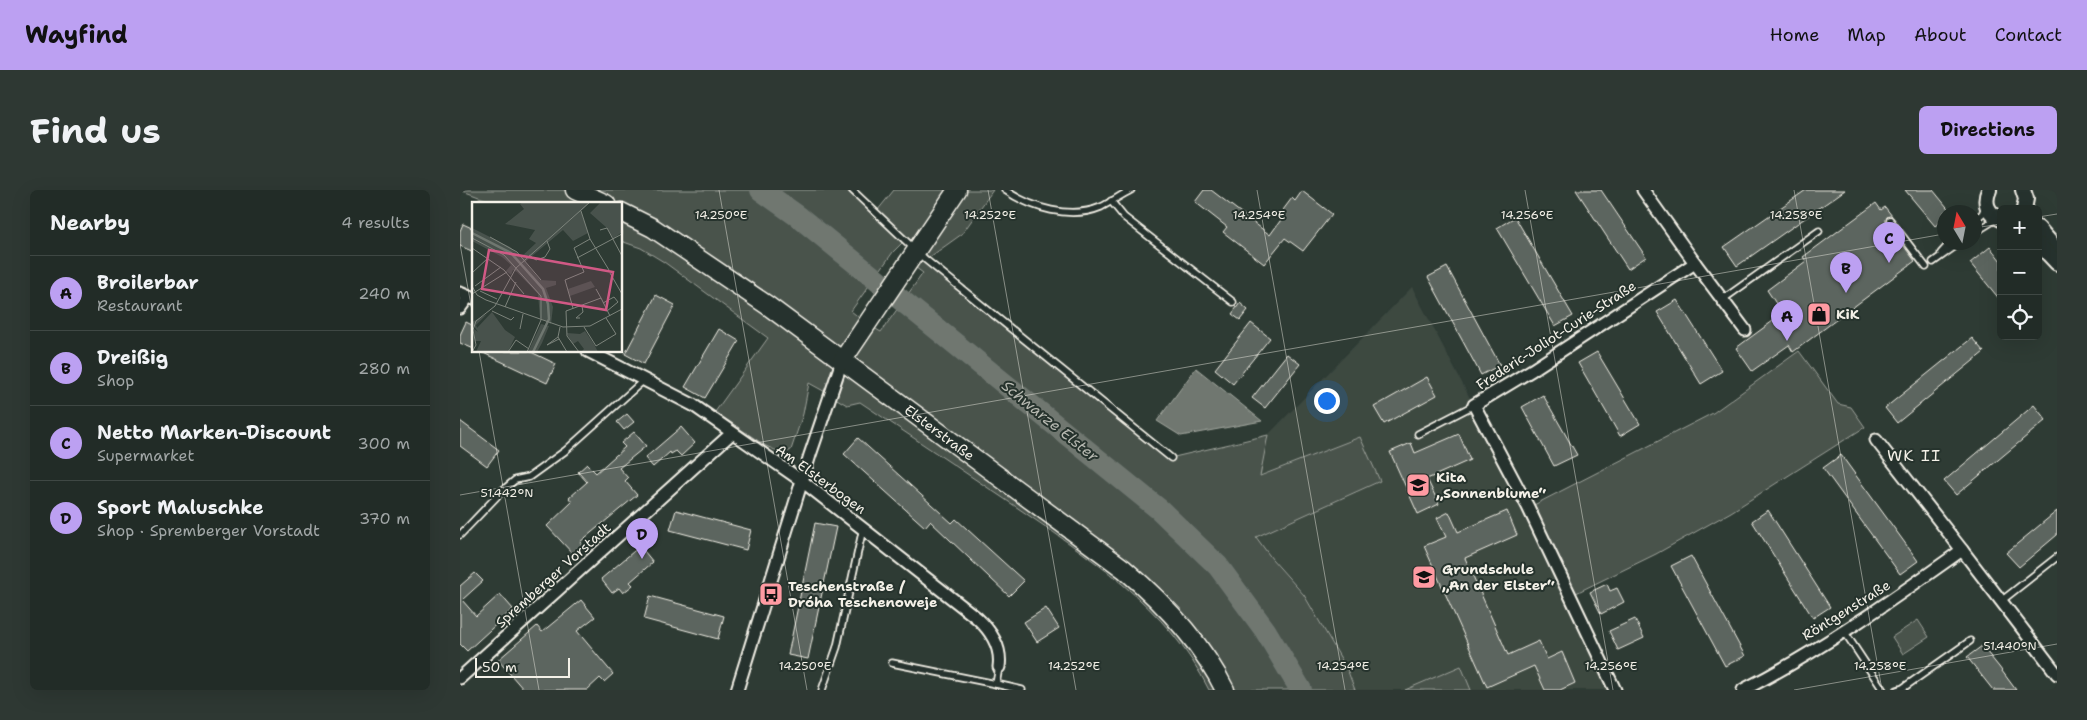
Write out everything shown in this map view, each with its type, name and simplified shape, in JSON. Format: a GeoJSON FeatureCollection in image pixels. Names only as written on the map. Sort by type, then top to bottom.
{"type":"FeatureCollection","features":[{"type":"Feature","properties":{"kind":"main road"},"geometry":{"type":"LineString","coordinates":[[576,190],[602,202]]}},
{"type":"Feature","properties":{"kind":"main road"},"geometry":{"type":"LineString","coordinates":[[842,361],[956,190]]}},
{"type":"Feature","properties":{"kind":"main road","name":"Elsterstraße"},"geometry":{"type":"LineString","coordinates":[[622,212],[653,228],[700,258],[800,329],[902,403],[1137,581],[1160,602],[1186,633],[1207,660],[1225,690]]}},
{"type":"Feature","properties":{"kind":"street"},"geometry":{"type":"LineString","coordinates":[[1643,190],[1694,263],[1745,330]]}},
{"type":"Feature","properties":{"kind":"street"},"geometry":{"type":"LineString","coordinates":[[2024,190],[2026,199],[2025,205]]}},
{"type":"Feature","properties":{"kind":"street"},"geometry":{"type":"LineString","coordinates":[[1987,193],[1989,211],[1997,217]]}},
{"type":"Feature","properties":{"kind":"street"},"geometry":{"type":"LineString","coordinates":[[2042,233],[2057,250]]}},
{"type":"Feature","properties":{"kind":"street"},"geometry":{"type":"LineString","coordinates":[[2042,246],[2057,263]]}},
{"type":"Feature","properties":{"kind":"street","name":"Frederic-Joliot-Curie-Straße"},"geometry":{"type":"LineString","coordinates":[[1615,690],[1528,507],[1474,405],[1532,370],[1694,263]]}},
{"type":"Feature","properties":{"kind":"street"},"geometry":{"type":"LineString","coordinates":[[460,308],[467,296]]}},
{"type":"Feature","properties":{"kind":"street","name":"Am Elsterbogen"},"geometry":{"type":"LineString","coordinates":[[590,352],[693,405],[802,481],[985,625],[1000,651],[999,667]]}},
{"type":"Feature","properties":{"kind":"street"},"geometry":{"type":"LineString","coordinates":[[737,690],[802,481],[842,361]]}},
{"type":"Feature","properties":{"kind":"street","name":"Spremberger Vorstadt"},"geometry":{"type":"LineString","coordinates":[[460,678],[732,434]]}},
{"type":"Feature","properties":{"kind":"street"},"geometry":{"type":"LineString","coordinates":[[1876,440],[2057,674]]}},
{"type":"Feature","properties":{"kind":"street","name":"Röntgenstraße"},"geometry":{"type":"LineString","coordinates":[[1743,690],[1844,631],[1962,550]]}},
{"type":"Feature","properties":{"kind":"lane"},"geometry":{"type":"LineString","coordinates":[[852,190],[915,250],[1171,458]]}},
{"type":"Feature","properties":{"kind":"lane"},"geometry":{"type":"LineString","coordinates":[[1005,190],[1020,200],[1064,213],[1099,207],[1132,190]]}},
{"type":"Feature","properties":{"kind":"lane"},"geometry":{"type":"LineString","coordinates":[[1982,214],[1987,193]]}},
{"type":"Feature","properties":{"kind":"lane"},"geometry":{"type":"LineString","coordinates":[[1111,201],[1124,217],[1233,302]]}},
{"type":"Feature","properties":{"kind":"lane"},"geometry":{"type":"LineString","coordinates":[[1890,220],[1926,267]]}},
{"type":"Feature","properties":{"kind":"lane"},"geometry":{"type":"LineString","coordinates":[[1982,229],[1997,220]]}},
{"type":"Feature","properties":{"kind":"lane"},"geometry":{"type":"LineString","coordinates":[[1722,300],[1819,231]]}},
{"type":"Feature","properties":{"kind":"lane"},"geometry":{"type":"LineString","coordinates":[[1944,250],[1933,262],[1950,250]]}},
{"type":"Feature","properties":{"kind":"lane"},"geometry":{"type":"LineString","coordinates":[[460,535],[503,490],[515,480],[529,477],[565,451],[645,379]]}},
{"type":"Feature","properties":{"kind":"lane"},"geometry":{"type":"LineString","coordinates":[[1418,434],[1474,405]]}},
{"type":"Feature","properties":{"kind":"lane"},"geometry":{"type":"LineString","coordinates":[[822,690],[837,647],[863,528]]}},
{"type":"Feature","properties":{"kind":"lane"},"geometry":{"type":"LineString","coordinates":[[2000,602],[2057,556]]}},
{"type":"Feature","properties":{"kind":"lane"},"geometry":{"type":"LineString","coordinates":[[1844,631],[1883,690]]}},
{"type":"Feature","properties":{"kind":"lane"},"geometry":{"type":"LineString","coordinates":[[1897,690],[1903,688],[1970,641]]}},
{"type":"Feature","properties":{"kind":"lane"},"geometry":{"type":"LineString","coordinates":[[892,662],[1022,690]]}},
{"type":"Feature","properties":{"kind":"lane"},"geometry":{"type":"LineString","coordinates":[[996,684],[999,667]]}},
{"type":"Feature","properties":{"kind":"shaded area"},"geometry":{"type":"Polygon","coordinates":[[[460,190],[572,190],[599,202],[493,202],[460,190]]]}},
{"type":"Feature","properties":{"kind":"shaded area"},"geometry":{"type":"Polygon","coordinates":[[[579,190],[851,190],[904,241],[893,252],[851,311],[866,323],[841,360],[622,205],[622,202],[604,202],[579,190]]]}},
{"type":"Feature","properties":{"kind":"shaded area"},"geometry":{"type":"Polygon","coordinates":[[[894,190],[955,190],[915,248],[877,211],[894,190]]]}},
{"type":"Feature","properties":{"kind":"shaded area"},"geometry":{"type":"Polygon","coordinates":[[[958,190],[993,190],[962,234],[927,259],[1170,458],[1268,435],[1260,476],[1360,437],[1380,481],[1256,537],[1272,559],[1304,595],[1347,669],[1355,690],[1225,690],[1178,620],[843,361],[867,324],[881,332],[923,273],[908,262],[958,190]]]}},
{"type":"Feature","properties":{"kind":"shaded area"},"geometry":{"type":"Polygon","coordinates":[[[622,214],[841,361],[829,394],[809,383],[803,414],[791,450],[784,454],[766,446],[715,412],[768,338],[664,262],[641,248],[622,241],[622,214]]]}},
{"type":"Feature","properties":{"kind":"shaded area","name":"Grundschule „An der Elster“"},"geometry":{"type":"Polygon","coordinates":[[[1412,287],[1473,404],[1615,690],[1355,690],[1347,669],[1304,594],[1272,559],[1256,537],[1380,481],[1359,437],[1260,476],[1268,435],[1412,287]]]}},
{"type":"Feature","properties":{"kind":"shaded area"},"geometry":{"type":"Polygon","coordinates":[[[1799,351],[1838,404],[1851,407],[1865,427],[1731,512],[1656,554],[1570,596],[1530,507],[1713,413],[1799,351]]]}},
{"type":"Feature","properties":{"kind":"shaded area"},"geometry":{"type":"Polygon","coordinates":[[[843,363],[1143,587],[1224,690],[1209,690],[1192,660],[1172,633],[1123,585],[1068,542],[860,402],[847,405],[830,395],[843,363]]]}},
{"type":"Feature","properties":{"kind":"shaded area"},"geometry":{"type":"Polygon","coordinates":[[[1196,368],[1262,421],[1181,436],[1157,421],[1196,368]]]}},
{"type":"Feature","properties":{"kind":"shaded area"},"geometry":{"type":"Polygon","coordinates":[[[1918,620],[1929,637],[1903,654],[1892,637],[1918,620]]]}},
{"type":"Feature","properties":{"kind":"shaded area"},"geometry":{"type":"Polygon","coordinates":[[[1461,666],[1471,690],[1405,690],[1461,666]]]}},
{"type":"Feature","properties":{"kind":"building"},"geometry":{"type":"Polygon","coordinates":[[[1204,190],[1211,190],[1270,235],[1283,217],[1280,214],[1292,198],[1295,201],[1302,191],[1332,214],[1303,251],[1285,238],[1264,264],[1223,232],[1227,227],[1195,202],[1204,190]]]}},
{"type":"Feature","properties":{"kind":"building"},"geometry":{"type":"Polygon","coordinates":[[[1576,190],[1601,190],[1646,257],[1628,269],[1576,190]]]}},
{"type":"Feature","properties":{"kind":"building"},"geometry":{"type":"Polygon","coordinates":[[[1806,190],[1845,190],[1737,266],[1724,247],[1806,190]]]}},
{"type":"Feature","properties":{"kind":"building"},"geometry":{"type":"Polygon","coordinates":[[[1905,190],[1933,190],[1945,205],[1937,205],[1937,224],[1935,226],[1905,190]]]}},
{"type":"Feature","properties":{"kind":"building"},"geometry":{"type":"Polygon","coordinates":[[[1876,203],[1881,210],[1885,207],[1892,216],[1887,217],[1886,222],[1915,261],[1793,352],[1789,345],[1752,371],[1736,348],[1777,318],[1773,312],[1779,308],[1767,290],[1806,261],[1803,257],[1876,203]]]}},
{"type":"Feature","properties":{"kind":"building"},"geometry":{"type":"Polygon","coordinates":[[[1515,217],[1573,316],[1555,326],[1497,228],[1515,217]]]}},
{"type":"Feature","properties":{"kind":"building"},"geometry":{"type":"Polygon","coordinates":[[[463,224],[472,228],[472,251],[460,246],[460,231],[463,224]]]}},
{"type":"Feature","properties":{"kind":"building"},"geometry":{"type":"Polygon","coordinates":[[[1990,247],[1997,256],[1997,296],[1970,263],[1990,247]]]}},
{"type":"Feature","properties":{"kind":"building"},"geometry":{"type":"Polygon","coordinates":[[[1447,267],[1500,365],[1481,375],[1428,277],[1447,267]]]}},
{"type":"Feature","properties":{"kind":"building"},"geometry":{"type":"Polygon","coordinates":[[[656,295],[675,305],[644,364],[625,354],[656,295]]]}},
{"type":"Feature","properties":{"kind":"building"},"geometry":{"type":"Polygon","coordinates":[[[1677,300],[1722,371],[1701,384],[1657,312],[1677,300]]]}},
{"type":"Feature","properties":{"kind":"building"},"geometry":{"type":"Polygon","coordinates":[[[1240,303],[1248,310],[1240,320],[1232,314],[1240,303]]]}},
{"type":"Feature","properties":{"kind":"building"},"geometry":{"type":"Polygon","coordinates":[[[466,322],[472,325],[472,348],[460,343],[460,335],[466,322]]]}},
{"type":"Feature","properties":{"kind":"building"},"geometry":{"type":"Polygon","coordinates":[[[1251,323],[1270,338],[1233,384],[1215,369],[1251,323]]]}},
{"type":"Feature","properties":{"kind":"building"},"geometry":{"type":"Polygon","coordinates":[[[719,329],[739,341],[705,398],[685,387],[719,329]]]}},
{"type":"Feature","properties":{"kind":"building"},"geometry":{"type":"Polygon","coordinates":[[[1972,338],[1984,352],[1897,423],[1885,408],[1972,338]]]}},
{"type":"Feature","properties":{"kind":"building"},"geometry":{"type":"Polygon","coordinates":[[[481,352],[531,352],[556,364],[547,383],[481,352]]]}},
{"type":"Feature","properties":{"kind":"building"},"geometry":{"type":"Polygon","coordinates":[[[1597,352],[1640,424],[1620,436],[1578,363],[1597,352]]]}},
{"type":"Feature","properties":{"kind":"building"},"geometry":{"type":"Polygon","coordinates":[[[1287,354],[1300,364],[1265,408],[1252,398],[1287,354]]]}},
{"type":"Feature","properties":{"kind":"building"},"geometry":{"type":"Polygon","coordinates":[[[1427,377],[1437,395],[1384,424],[1374,407],[1427,377]]]}},
{"type":"Feature","properties":{"kind":"building"},"geometry":{"type":"Polygon","coordinates":[[[1543,395],[1577,455],[1554,466],[1522,407],[1543,395]]]}},
{"type":"Feature","properties":{"kind":"building"},"geometry":{"type":"Polygon","coordinates":[[[2034,405],[2046,420],[1956,495],[1944,481],[2034,405]]]}},
{"type":"Feature","properties":{"kind":"building"},"geometry":{"type":"Polygon","coordinates":[[[627,414],[634,422],[624,430],[617,422],[627,414]]]}},
{"type":"Feature","properties":{"kind":"building"},"geometry":{"type":"Polygon","coordinates":[[[460,421],[499,450],[487,466],[460,446],[460,421]]]}},
{"type":"Feature","properties":{"kind":"building"},"geometry":{"type":"Polygon","coordinates":[[[681,427],[695,443],[681,456],[676,451],[671,454],[670,452],[653,467],[645,458],[681,427]]]}},
{"type":"Feature","properties":{"kind":"building"},"geometry":{"type":"Polygon","coordinates":[[[634,432],[646,446],[619,468],[628,478],[625,481],[637,495],[580,542],[584,547],[574,555],[547,526],[572,502],[569,498],[587,482],[578,472],[587,464],[596,473],[625,447],[621,443],[634,432]]]}},
{"type":"Feature","properties":{"kind":"building"},"geometry":{"type":"Polygon","coordinates":[[[1459,434],[1470,460],[1427,479],[1439,504],[1418,514],[1390,452],[1411,443],[1415,453],[1459,434]]]}},
{"type":"Feature","properties":{"kind":"building"},"geometry":{"type":"Polygon","coordinates":[[[858,438],[952,523],[956,519],[1024,581],[1009,596],[930,521],[925,527],[844,454],[858,438]]]}},
{"type":"Feature","properties":{"kind":"building"},"geometry":{"type":"Polygon","coordinates":[[[1841,455],[1918,561],[1900,574],[1823,468],[1841,455]]]}},
{"type":"Feature","properties":{"kind":"building"},"geometry":{"type":"Polygon","coordinates":[[[676,510],[751,530],[746,550],[670,530],[676,510]]]}},
{"type":"Feature","properties":{"kind":"building"},"geometry":{"type":"Polygon","coordinates":[[[1768,510],[1830,607],[1813,618],[1752,521],[1768,510]]]}},
{"type":"Feature","properties":{"kind":"building"},"geometry":{"type":"Polygon","coordinates":[[[1507,511],[1517,535],[1465,558],[1508,655],[1539,641],[1547,659],[1562,652],[1575,683],[1560,690],[1545,690],[1534,666],[1487,687],[1424,546],[1446,537],[1437,518],[1449,512],[1458,532],[1507,511]]]}},
{"type":"Feature","properties":{"kind":"building"},"geometry":{"type":"Polygon","coordinates":[[[2057,511],[2057,535],[2019,567],[2006,553],[2057,511]]]}},
{"type":"Feature","properties":{"kind":"building"},"geometry":{"type":"Polygon","coordinates":[[[815,523],[836,527],[808,659],[788,655],[815,523]]]}},
{"type":"Feature","properties":{"kind":"building"},"geometry":{"type":"Polygon","coordinates":[[[640,546],[653,562],[630,582],[633,585],[623,593],[619,588],[612,593],[601,579],[640,546]]]}},
{"type":"Feature","properties":{"kind":"building"},"geometry":{"type":"Polygon","coordinates":[[[1691,556],[1745,656],[1725,666],[1671,566],[1691,556]]]}},
{"type":"Feature","properties":{"kind":"building"},"geometry":{"type":"Polygon","coordinates":[[[475,573],[483,581],[462,600],[476,616],[500,594],[513,609],[467,651],[460,644],[460,586],[475,573]]]}},
{"type":"Feature","properties":{"kind":"building"},"geometry":{"type":"Polygon","coordinates":[[[1607,584],[1610,591],[1617,588],[1624,602],[1601,614],[1590,592],[1607,584]]]}},
{"type":"Feature","properties":{"kind":"building"},"geometry":{"type":"Polygon","coordinates":[[[650,596],[724,616],[718,639],[644,619],[650,596]]]}},
{"type":"Feature","properties":{"kind":"building"},"geometry":{"type":"Polygon","coordinates":[[[581,600],[595,617],[577,631],[613,674],[604,682],[600,678],[587,690],[524,690],[498,660],[537,626],[542,632],[581,600]]]}},
{"type":"Feature","properties":{"kind":"building"},"geometry":{"type":"Polygon","coordinates":[[[1046,608],[1059,628],[1037,642],[1024,622],[1046,608]]]}},
{"type":"Feature","properties":{"kind":"building"},"geometry":{"type":"Polygon","coordinates":[[[1635,619],[1644,638],[1618,650],[1609,631],[1635,619]]]}},
{"type":"Feature","properties":{"kind":"building"},"geometry":{"type":"Polygon","coordinates":[[[1982,646],[2016,690],[1993,690],[1967,657],[1982,646]]]}},
{"type":"Feature","properties":{"kind":"waterway","name":"Schwarze Elster"},"geometry":{"type":"LineString","coordinates":[[761,190],[799,217],[1160,510],[1218,566],[1265,630],[1301,690]]}},
{"type":"Feature","properties":{"kind":"place","name":"Netto Marken-Discount"},"geometry":{"type":"Point","coordinates":[1889,263]}},
{"type":"Feature","properties":{"kind":"place","name":"Dreißig"},"geometry":{"type":"Point","coordinates":[1846,293]}},
{"type":"Feature","properties":{"kind":"place","name":"KiK"},"geometry":{"type":"Point","coordinates":[1819,314]}},
{"type":"Feature","properties":{"kind":"place","name":"Broilerbar"},"geometry":{"type":"Point","coordinates":[1787,341]}},
{"type":"Feature","properties":{"kind":"place","name":"Kita „Sonnenblume“"},"geometry":{"type":"Point","coordinates":[1418,485]}},
{"type":"Feature","properties":{"kind":"place","name":"Sport Maluschke"},"geometry":{"type":"Point","coordinates":[642,559]}},
{"type":"Feature","properties":{"kind":"place","name":"Grundschule „An der Elster“"},"geometry":{"type":"Point","coordinates":[1424,577]}},
{"type":"Feature","properties":{"kind":"place","name":"Teschenstraße / Dróha Teschenoweje"},"geometry":{"type":"Point","coordinates":[771,594]}},
{"type":"Feature","properties":{"kind":"district","name":"WK II"},"geometry":{"type":"Point","coordinates":[1914,455]}}]}
